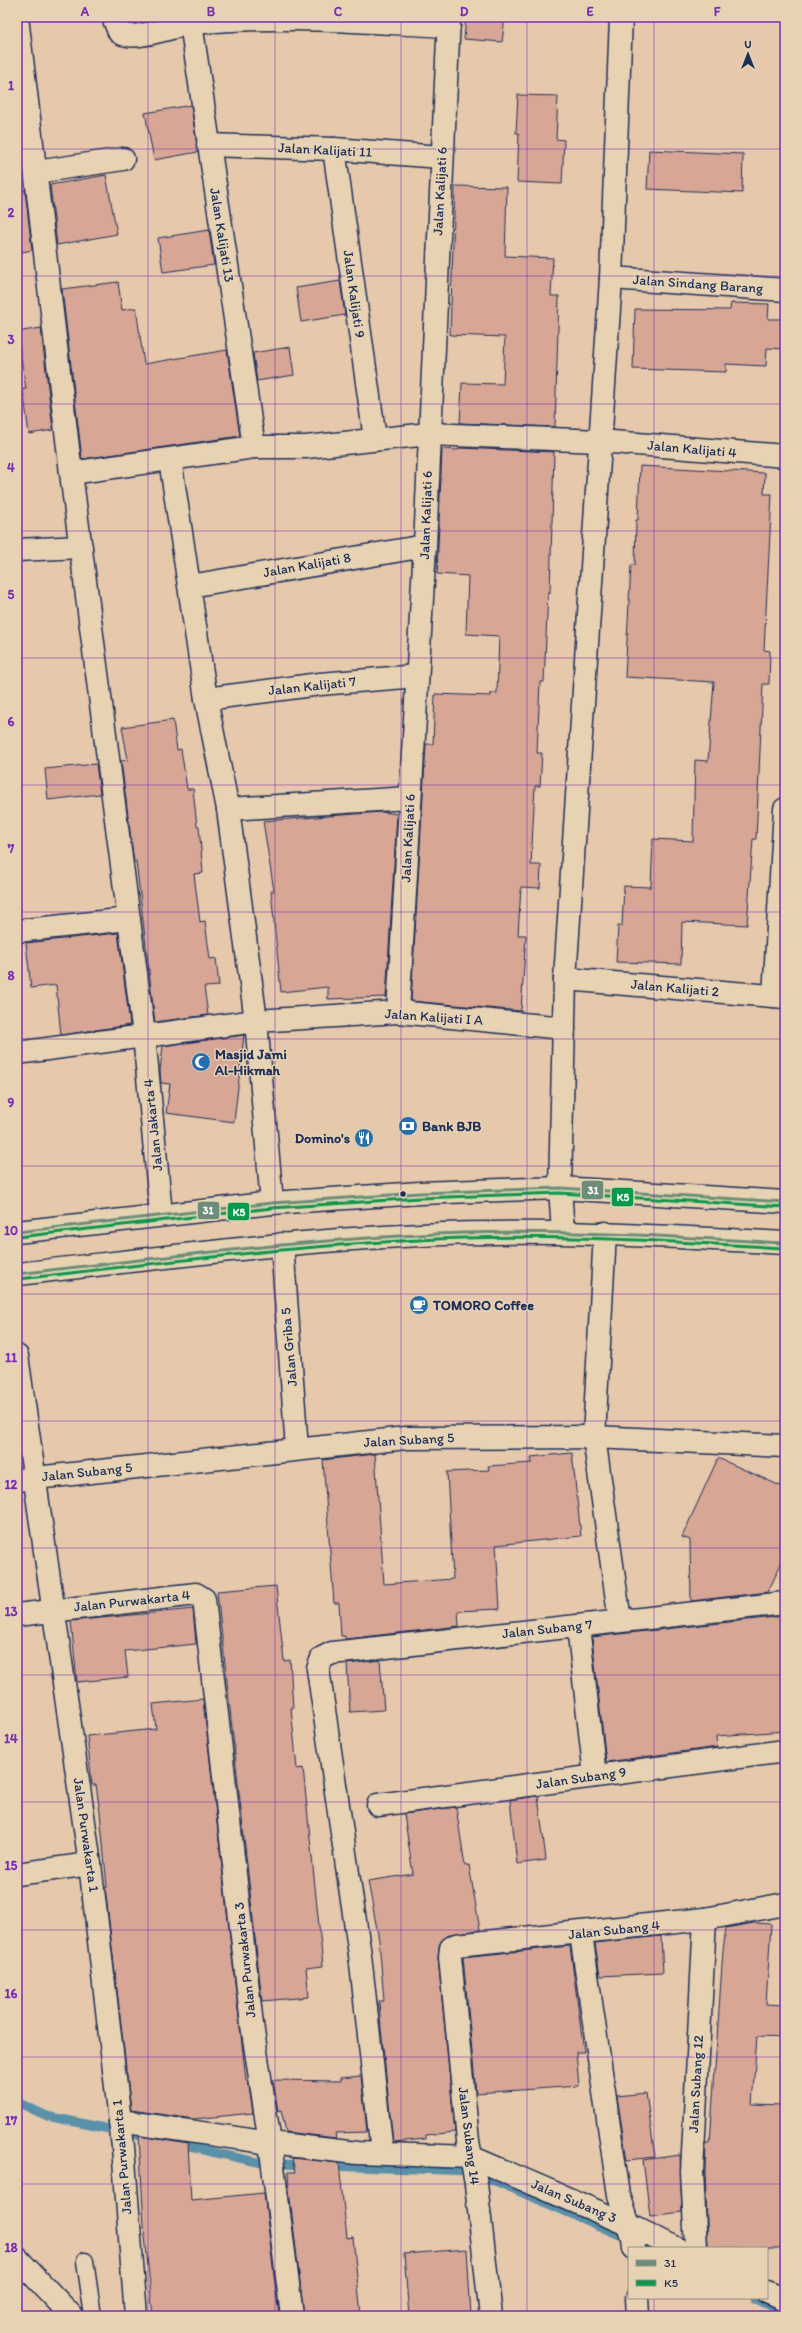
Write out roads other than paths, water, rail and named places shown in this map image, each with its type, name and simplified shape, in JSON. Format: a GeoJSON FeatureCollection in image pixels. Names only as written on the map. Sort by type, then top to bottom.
{"type":"FeatureCollection","features":[{"type":"Feature","properties":{"kind":"street","name":"Jalan Jakarta 4"},"geometry":{"type":"LineString","coordinates":[[17,17],[71,473],[144,1035],[161,1214]]}},
{"type":"Feature","properties":{"kind":"street"},"geometry":{"type":"LineString","coordinates":[[113,17],[119,32],[130,37],[190,23],[259,18],[449,22]]}},
{"type":"Feature","properties":{"kind":"street"},"geometry":{"type":"LineString","coordinates":[[563,1232],[560,1188],[565,979],[611,278],[621,17]]}},
{"type":"Feature","properties":{"kind":"street","name":"Jalan Kalijati 6"},"geometry":{"type":"LineString","coordinates":[[398,1012],[425,546],[441,157],[449,22]]}},
{"type":"Feature","properties":{"kind":"street","name":"Jalan Kalijati 13"},"geometry":{"type":"LineString","coordinates":[[190,23],[254,447]]}},
{"type":"Feature","properties":{"kind":"street","name":"Jalan Kalijati 11"},"geometry":{"type":"LineString","coordinates":[[208,145],[334,149],[441,157]]}},
{"type":"Feature","properties":{"kind":"street","name":"Jalan Kalijati 9"},"geometry":{"type":"LineString","coordinates":[[334,149],[375,440]]}},
{"type":"Feature","properties":{"kind":"street"},"geometry":{"type":"LineString","coordinates":[[36,172],[123,159]]}},
{"type":"Feature","properties":{"kind":"street","name":"Jalan Sindang Barang"},"geometry":{"type":"LineString","coordinates":[[611,278],[785,290]]}},
{"type":"Feature","properties":{"kind":"street","name":"Jalan Kalijati 4"},"geometry":{"type":"LineString","coordinates":[[71,473],[254,447],[306,447],[429,434],[600,441],[785,456]]}},
{"type":"Feature","properties":{"kind":"street"},"geometry":{"type":"LineString","coordinates":[[170,459],[206,699],[228,809],[256,1021],[272,1203]]}},
{"type":"Feature","properties":{"kind":"street","name":"Jalan Kalijati 8"},"geometry":{"type":"LineString","coordinates":[[190,586],[425,546]]}},
{"type":"Feature","properties":{"kind":"street"},"geometry":{"type":"LineString","coordinates":[[17,550],[81,547]]}},
{"type":"Feature","properties":{"kind":"street","name":"Jalan Kalijati 7"},"geometry":{"type":"LineString","coordinates":[[206,699],[320,684],[418,676]]}},
{"type":"Feature","properties":{"kind":"street"},"geometry":{"type":"LineString","coordinates":[[228,809],[410,798]]}},
{"type":"Feature","properties":{"kind":"street"},"geometry":{"type":"LineString","coordinates":[[780,997],[785,810]]}},
{"type":"Feature","properties":{"kind":"street"},"geometry":{"type":"LineString","coordinates":[[17,931],[129,920]]}},
{"type":"Feature","properties":{"kind":"street","name":"Jalan Kalijati 2"},"geometry":{"type":"LineString","coordinates":[[565,979],[780,997]]}},
{"type":"Feature","properties":{"kind":"street","name":"Jalan Kalijati I A"},"geometry":{"type":"LineString","coordinates":[[17,1053],[256,1021],[398,1012],[564,1028]]}},
{"type":"Feature","properties":{"kind":"street"},"geometry":{"type":"LineString","coordinates":[[17,1232],[161,1214],[272,1203],[420,1193],[560,1188],[785,1202]]}},
{"type":"Feature","properties":{"kind":"street"},"geometry":{"type":"LineString","coordinates":[[605,1232],[594,1437],[620,1621]]}},
{"type":"Feature","properties":{"kind":"street"},"geometry":{"type":"LineString","coordinates":[[17,1274],[282,1244],[421,1234],[605,1232],[785,1243]]}},
{"type":"Feature","properties":{"kind":"street","name":"Jalan Griba 5"},"geometry":{"type":"LineString","coordinates":[[282,1244],[297,1449]]}},
{"type":"Feature","properties":{"kind":"street","name":"Jalan Purwakarta 1"},"geometry":{"type":"LineString","coordinates":[[17,1356],[26,1479],[54,1610],[90,1864],[121,2132],[136,2316]]}},
{"type":"Feature","properties":{"kind":"street","name":"Jalan Subang 5"},"geometry":{"type":"LineString","coordinates":[[26,1479],[406,1438],[594,1437],[785,1446]]}},
{"type":"Feature","properties":{"kind":"street","name":"Jalan Purwakarta 4"},"geometry":{"type":"LineString","coordinates":[[54,1610],[196,1594],[202,1596],[205,1604]]}},
{"type":"Feature","properties":{"kind":"street","name":"Jalan Subang 7"},"geometry":{"type":"LineString","coordinates":[[382,2153],[360,1955],[318,1669],[322,1658],[332,1653],[785,1603]]}},
{"type":"Feature","properties":{"kind":"street","name":"Jalan Purwakarta 3"},"geometry":{"type":"LineString","coordinates":[[205,1604],[252,2025],[272,2157],[292,2316]]}},
{"type":"Feature","properties":{"kind":"street"},"geometry":{"type":"LineString","coordinates":[[17,1615],[54,1610]]}},
{"type":"Feature","properties":{"kind":"street"},"geometry":{"type":"LineString","coordinates":[[578,1626],[595,1776]]}},
{"type":"Feature","properties":{"kind":"street","name":"Jalan Subang 9"},"geometry":{"type":"LineString","coordinates":[[378,1805],[785,1751]]}},
{"type":"Feature","properties":{"kind":"street"},"geometry":{"type":"LineString","coordinates":[[17,1874],[90,1864]]}},
{"type":"Feature","properties":{"kind":"street","name":"Jalan Subang 4"},"geometry":{"type":"LineString","coordinates":[[450,1956],[451,1948],[456,1945],[581,1934],[705,1919],[785,1904]]}},
{"type":"Feature","properties":{"kind":"street","name":"Jalan Subang 12"},"geometry":{"type":"LineString","coordinates":[[696,2247],[692,2172],[705,1919]]}},
{"type":"Feature","properties":{"kind":"street"},"geometry":{"type":"LineString","coordinates":[[581,1934],[619,2195],[632,2237]]}},
{"type":"Feature","properties":{"kind":"street","name":"Jalan Subang 14"},"geometry":{"type":"LineString","coordinates":[[450,1956],[473,2170],[491,2316]]}},
{"type":"Feature","properties":{"kind":"street"},"geometry":{"type":"LineString","coordinates":[[121,2132],[272,2157],[382,2153],[473,2170]]}},
{"type":"Feature","properties":{"kind":"street","name":"Jalan Subang 3"},"geometry":{"type":"LineString","coordinates":[[473,2170],[632,2237],[672,2247]]}},
{"type":"Feature","properties":{"kind":"street"},"geometry":{"type":"LineString","coordinates":[[17,2258],[72,2316]]}},
{"type":"Feature","properties":{"kind":"street"},"geometry":{"type":"LineString","coordinates":[[768,2292],[785,2300]]}},
{"type":"Feature","properties":{"kind":"street"},"geometry":{"type":"LineString","coordinates":[[637,2299],[638,2316]]}},
{"type":"Feature","properties":{"kind":"lane"},"geometry":{"type":"LineString","coordinates":[[85,2261],[93,2316]]}},
{"type":"Feature","properties":{"kind":"waterway"},"geometry":{"type":"LineString","coordinates":[[17,2102],[47,2116],[162,2140]]}},
{"type":"Feature","properties":{"kind":"waterway"},"geometry":{"type":"LineString","coordinates":[[176,2144],[262,2163],[305,2165]]}},
{"type":"Feature","properties":{"kind":"waterway"},"geometry":{"type":"LineString","coordinates":[[328,2166],[472,2171],[648,2247]]}},
{"type":"Feature","properties":{"kind":"waterway"},"geometry":{"type":"LineString","coordinates":[[756,2299],[785,2313]]}},
{"type":"Feature","properties":{"kind":"place","name":"Masjid Jami Al-Hikmah"},"geometry":{"type":"Point","coordinates":[201,1062]}},
{"type":"Feature","properties":{"kind":"place","name":"Bank BJB"},"geometry":{"type":"Point","coordinates":[408,1126]}},
{"type":"Feature","properties":{"kind":"place","name":"Domino's"},"geometry":{"type":"Point","coordinates":[364,1138]}},
{"type":"Feature","properties":{"kind":"place","name":"TOMORO Coffee"},"geometry":{"type":"Point","coordinates":[419,1305]}}]}
